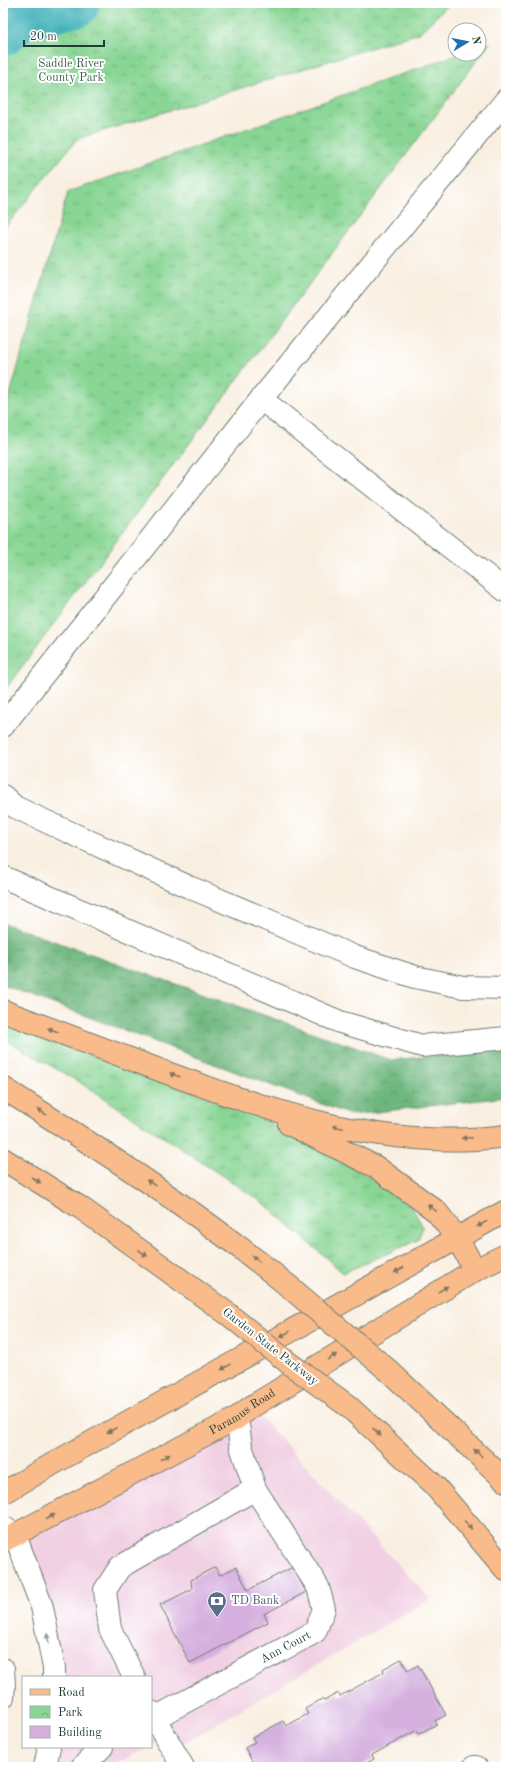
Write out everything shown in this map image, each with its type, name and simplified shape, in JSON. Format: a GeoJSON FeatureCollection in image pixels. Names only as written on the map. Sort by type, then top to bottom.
{"type":"FeatureCollection","features":[{"type":"Feature","properties":{"kind":"main road"},"geometry":{"type":"LineString","coordinates":[[3,1011],[211,1089],[284,1114],[352,1130],[428,1139],[506,1136]]}},
{"type":"Feature","properties":{"kind":"main road"},"geometry":{"type":"LineString","coordinates":[[3,1088],[114,1158],[246,1250],[389,1371],[506,1481]]}},
{"type":"Feature","properties":{"kind":"main road"},"geometry":{"type":"LineString","coordinates":[[211,1089],[297,1128],[376,1167],[436,1211],[457,1238],[475,1270]]}},
{"type":"Feature","properties":{"kind":"main road","name":"Garden State Parkway"},"geometry":{"type":"LineString","coordinates":[[3,1159],[81,1208],[228,1314],[290,1364],[348,1406],[434,1485],[506,1570]]}},
{"type":"Feature","properties":{"kind":"main road"},"geometry":{"type":"LineString","coordinates":[[3,1493],[506,1211]]}},
{"type":"Feature","properties":{"kind":"main road","name":"Paramus Road"},"geometry":{"type":"LineString","coordinates":[[7,1534],[237,1418],[251,1407],[475,1270],[506,1255]]}},
{"type":"Feature","properties":{"kind":"street"},"geometry":{"type":"LineString","coordinates":[[3,726],[261,399],[506,100]]}},
{"type":"Feature","properties":{"kind":"street"},"geometry":{"type":"LineString","coordinates":[[261,399],[506,591]]}},
{"type":"Feature","properties":{"kind":"street"},"geometry":{"type":"LineString","coordinates":[[3,796],[15,807],[188,887],[355,957],[415,977],[462,988],[506,988]]}},
{"type":"Feature","properties":{"kind":"street"},"geometry":{"type":"LineString","coordinates":[[3,877],[340,1022],[422,1046],[506,1038]]}},
{"type":"Feature","properties":{"kind":"street","name":"Ann Court"},"geometry":{"type":"LineString","coordinates":[[184,1767],[152,1717],[315,1632],[324,1609],[318,1586],[255,1489],[241,1446],[237,1418]]}},
{"type":"Feature","properties":{"kind":"street"},"geometry":{"type":"LineString","coordinates":[[134,1676],[110,1629],[105,1590],[116,1572],[120,1567],[255,1489]]}},
{"type":"Feature","properties":{"kind":"street"},"geometry":{"type":"LineString","coordinates":[[7,1534],[42,1607],[54,1668],[54,1676]]}},
{"type":"Feature","properties":{"kind":"street"},"geometry":{"type":"LineString","coordinates":[[3,1669],[3,1697]]}},
{"type":"Feature","properties":{"kind":"street"},"geometry":{"type":"LineString","coordinates":[[45,1767],[49,1748]]}},
{"type":"Feature","properties":{"kind":"street"},"geometry":{"type":"LineString","coordinates":[[82,1767],[101,1748]]}},
{"type":"Feature","properties":{"kind":"shaded area"},"geometry":{"type":"Polygon","coordinates":[[[251,1407],[430,1599],[173,1749],[166,1738],[152,1745],[152,1676],[54,1676],[15,1535],[251,1407]]]}},
{"type":"Feature","properties":{"kind":"shaded area"},"geometry":{"type":"Polygon","coordinates":[[[49,1748],[147,1748],[109,1767],[45,1767],[49,1748]]]}},
{"type":"Feature","properties":{"kind":"green space","name":"Saddle River County Park"},"geometry":{"type":"Polygon","coordinates":[[[28,3],[451,3],[419,33],[77,139],[3,230],[3,40],[28,3]]]}},
{"type":"Feature","properties":{"kind":"green space"},"geometry":{"type":"Polygon","coordinates":[[[447,58],[447,62],[476,62],[3,692],[3,419],[68,192],[447,58]]]}},
{"type":"Feature","properties":{"kind":"green space"},"geometry":{"type":"Polygon","coordinates":[[[3,923],[391,1060],[506,1049],[506,1097],[351,1115],[3,985],[3,923]]]}},
{"type":"Feature","properties":{"kind":"green space"},"geometry":{"type":"Polygon","coordinates":[[[3,1024],[254,1114],[369,1177],[413,1209],[423,1227],[418,1240],[343,1273],[265,1204],[84,1085],[3,1038],[3,1024]]]}},
{"type":"Feature","properties":{"kind":"water"},"geometry":{"type":"Polygon","coordinates":[[[3,3],[28,3],[3,40],[3,3]]]}},
{"type":"Feature","properties":{"kind":"building","name":"TD Bank"},"geometry":{"type":"Polygon","coordinates":[[[215,1567],[220,1575],[236,1567],[248,1590],[293,1567],[306,1592],[264,1614],[268,1622],[190,1663],[160,1605],[192,1589],[191,1580],[215,1567]]]}},
{"type":"Feature","properties":{"kind":"building"},"geometry":{"type":"Polygon","coordinates":[[[401,1659],[408,1671],[418,1665],[446,1715],[435,1721],[437,1724],[419,1734],[417,1730],[372,1755],[374,1759],[359,1767],[255,1767],[245,1748],[255,1742],[252,1738],[283,1721],[286,1726],[308,1714],[305,1709],[322,1699],[324,1701],[338,1693],[340,1696],[384,1672],[383,1669],[401,1659]]]}},
{"type":"Feature","properties":{"kind":"waterway"},"geometry":{"type":"LineString","coordinates":[[3,32],[19,17],[76,3]]}},
{"type":"Feature","properties":{"kind":"place","name":"TD Bank"},"geometry":{"type":"Point","coordinates":[217,1618]}}]}
